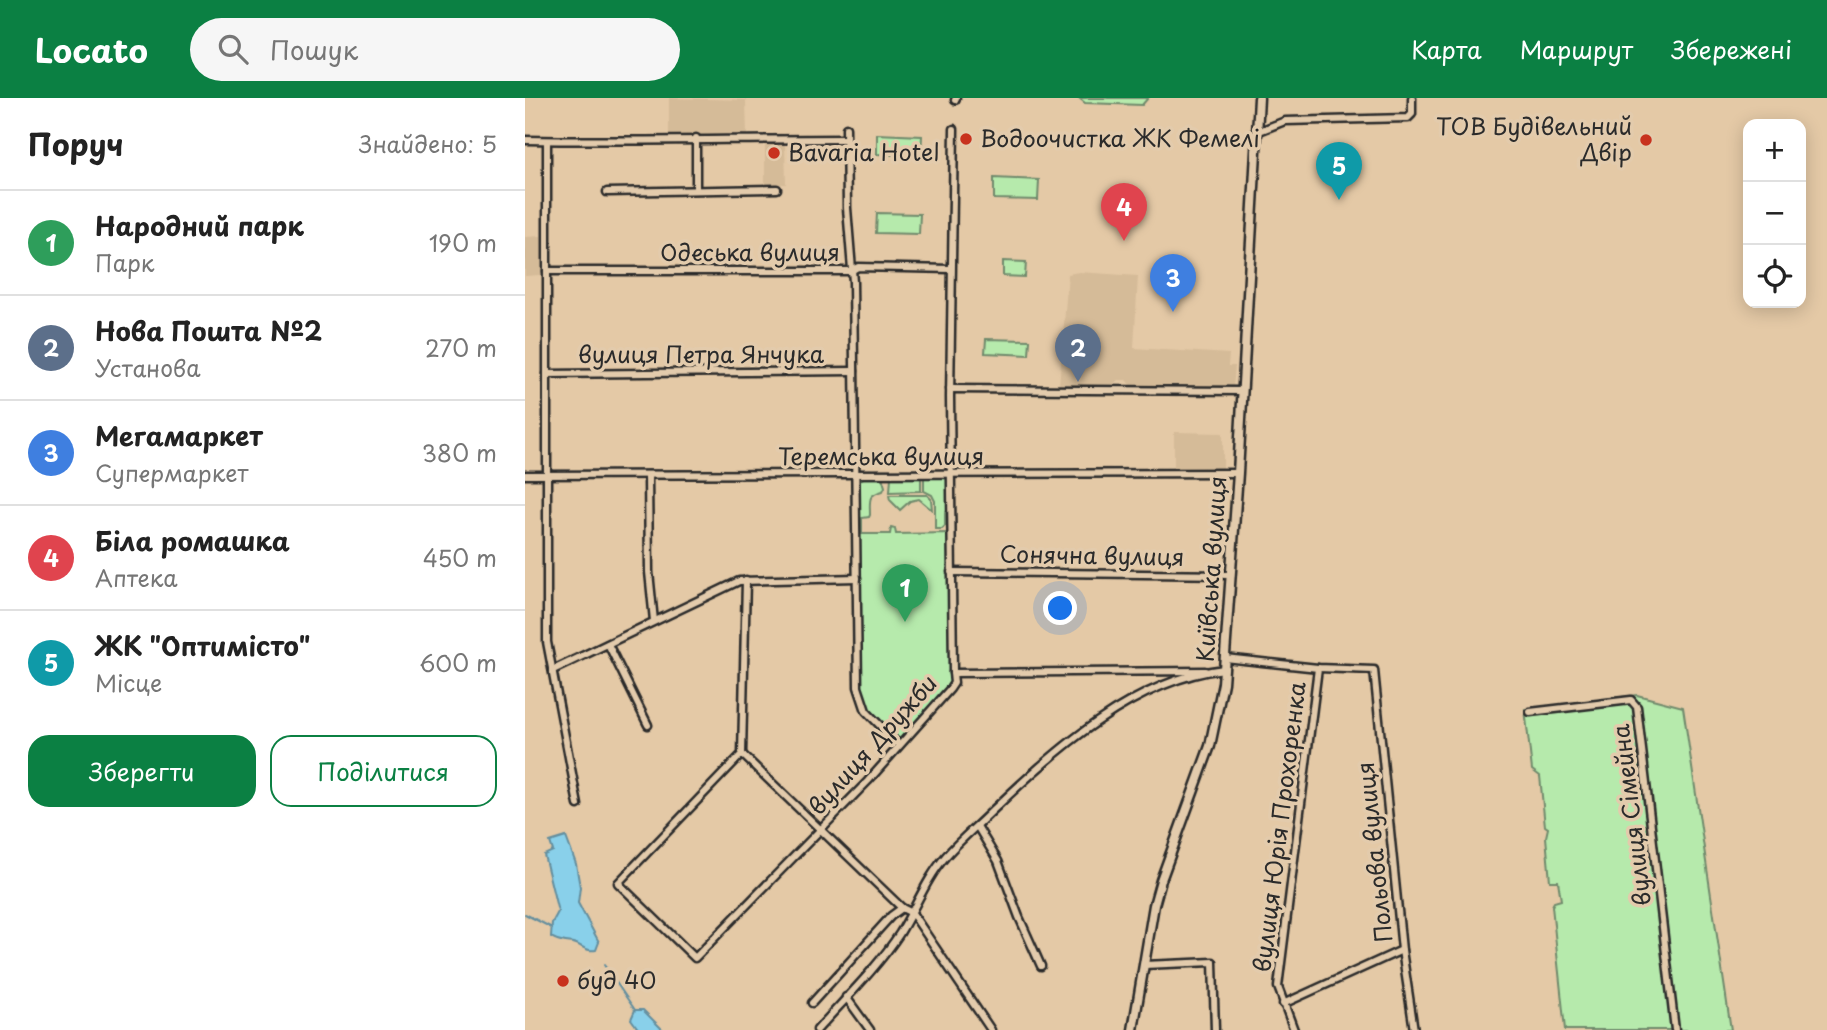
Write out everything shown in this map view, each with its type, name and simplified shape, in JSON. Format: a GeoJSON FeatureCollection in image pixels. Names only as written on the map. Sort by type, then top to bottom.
{"type":"FeatureCollection","features":[{"type":"Feature","properties":{"kind":"street","name":"Київська вулиця"},"geometry":{"type":"LineString","coordinates":[[1133,1030],[1161,880],[1210,746],[1224,669],[1259,98]]}},
{"type":"Feature","properties":{"kind":"street"},"geometry":{"type":"LineString","coordinates":[[1258,132],[1285,121],[1408,118],[1412,114],[1412,98]]}},
{"type":"Feature","properties":{"kind":"street"},"geometry":{"type":"LineString","coordinates":[[846,128],[854,371],[857,660],[860,696],[866,711],[899,745]]}},
{"type":"Feature","properties":{"kind":"street"},"geometry":{"type":"LineString","coordinates":[[953,673],[950,389],[954,129]]}},
{"type":"Feature","properties":{"kind":"street"},"geometry":{"type":"LineString","coordinates":[[696,138],[696,189]]}},
{"type":"Feature","properties":{"kind":"street"},"geometry":{"type":"LineString","coordinates":[[525,140],[846,139]]}},
{"type":"Feature","properties":{"kind":"street"},"geometry":{"type":"LineString","coordinates":[[547,142],[547,642],[578,805]]}},
{"type":"Feature","properties":{"kind":"street"},"geometry":{"type":"LineString","coordinates":[[607,192],[777,189]]}},
{"type":"Feature","properties":{"kind":"street","name":"Одеська вулиця"},"geometry":{"type":"LineString","coordinates":[[547,271],[851,271],[858,267],[951,269]]}},
{"type":"Feature","properties":{"kind":"street","name":"вулиця Петра Янчука"},"geometry":{"type":"LineString","coordinates":[[547,373],[854,371]]}},
{"type":"Feature","properties":{"kind":"street"},"geometry":{"type":"LineString","coordinates":[[950,389],[1243,391]]}},
{"type":"Feature","properties":{"kind":"street","name":"Теремська вулиця"},"geometry":{"type":"LineString","coordinates":[[525,475],[1238,473]]}},
{"type":"Feature","properties":{"kind":"street"},"geometry":{"type":"LineString","coordinates":[[648,475],[649,572],[654,621]]}},
{"type":"Feature","properties":{"kind":"street","name":"Сонячна вулиця"},"geometry":{"type":"LineString","coordinates":[[951,572],[1231,575]]}},
{"type":"Feature","properties":{"kind":"street"},"geometry":{"type":"LineString","coordinates":[[553,670],[733,583],[745,580],[857,578]]}},
{"type":"Feature","properties":{"kind":"street"},"geometry":{"type":"LineString","coordinates":[[745,580],[742,754],[902,908],[912,913],[991,1030]]}},
{"type":"Feature","properties":{"kind":"street"},"geometry":{"type":"LineString","coordinates":[[608,644],[648,725]]}},
{"type":"Feature","properties":{"kind":"street"},"geometry":{"type":"LineString","coordinates":[[1225,658],[1318,668]]}},
{"type":"Feature","properties":{"kind":"street","name":"Польова вулиця"},"geometry":{"type":"LineString","coordinates":[[1318,668],[1374,670],[1402,950],[1413,1030]]}},
{"type":"Feature","properties":{"kind":"street","name":"вулиця Юрія Прохоренка"},"geometry":{"type":"LineString","coordinates":[[1294,1030],[1278,988],[1318,668]]}},
{"type":"Feature","properties":{"kind":"street"},"geometry":{"type":"LineString","coordinates":[[817,1030],[890,946],[912,913],[935,869],[1039,766],[1081,734],[1160,687],[1205,671],[1224,669]]}},
{"type":"Feature","properties":{"kind":"street","name":"вулиця Дружби"},"geometry":{"type":"LineString","coordinates":[[742,754],[618,883],[695,958],[821,829],[950,689],[954,683],[953,673],[1205,671]]}},
{"type":"Feature","properties":{"kind":"street","name":"вулиця Сімейна"},"geometry":{"type":"LineString","coordinates":[[1530,712],[1632,700],[1637,707],[1675,1030]]}},
{"type":"Feature","properties":{"kind":"street"},"geometry":{"type":"LineString","coordinates":[[977,826],[998,861],[1041,966]]}},
{"type":"Feature","properties":{"kind":"street"},"geometry":{"type":"LineString","coordinates":[[812,1003],[891,916],[902,908]]}},
{"type":"Feature","properties":{"kind":"street"},"geometry":{"type":"LineString","coordinates":[[1283,1004],[1402,950]]}},
{"type":"Feature","properties":{"kind":"street"},"geometry":{"type":"LineString","coordinates":[[1144,965],[1213,962],[1215,1030]]}},
{"type":"Feature","properties":{"kind":"street"},"geometry":{"type":"LineString","coordinates":[[846,997],[870,1030]]}},
{"type":"Feature","properties":{"kind":"shaded area"},"geometry":{"type":"Polygon","coordinates":[[[669,98],[746,100],[747,136],[669,136],[669,98]]]}},
{"type":"Feature","properties":{"kind":"shaded area"},"geometry":{"type":"Polygon","coordinates":[[[765,143],[785,144],[786,184],[765,185],[765,143]]]}},
{"type":"Feature","properties":{"kind":"shaded area"},"geometry":{"type":"Polygon","coordinates":[[[541,236],[541,275],[525,276],[525,237],[541,236]]]}},
{"type":"Feature","properties":{"kind":"shaded area"},"geometry":{"type":"Polygon","coordinates":[[[1079,272],[1138,276],[1134,348],[1229,354],[1228,366],[1235,366],[1233,388],[1132,387],[1126,380],[1118,380],[1111,386],[1059,386],[1068,274],[1079,272]]]}},
{"type":"Feature","properties":{"kind":"shaded area"},"geometry":{"type":"Polygon","coordinates":[[[1174,432],[1223,433],[1223,469],[1174,469],[1174,432]]]}},
{"type":"Feature","properties":{"kind":"green space"},"geometry":{"type":"Polygon","coordinates":[[[1079,98],[1148,98],[1142,105],[1085,103],[1079,98]]]}},
{"type":"Feature","properties":{"kind":"green space"},"geometry":{"type":"Polygon","coordinates":[[[877,134],[922,136],[921,156],[877,154],[877,134]]]}},
{"type":"Feature","properties":{"kind":"green space"},"geometry":{"type":"Polygon","coordinates":[[[994,178],[1039,180],[1038,200],[994,199],[994,178]]]}},
{"type":"Feature","properties":{"kind":"green space"},"geometry":{"type":"Polygon","coordinates":[[[877,213],[920,214],[919,234],[876,233],[877,213]]]}},
{"type":"Feature","properties":{"kind":"green space"},"geometry":{"type":"Polygon","coordinates":[[[1003,261],[1026,262],[1025,277],[1003,276],[1003,261]]]}},
{"type":"Feature","properties":{"kind":"green space"},"geometry":{"type":"Polygon","coordinates":[[[986,339],[1030,340],[1029,355],[985,353],[986,339]]]}},
{"type":"Feature","properties":{"kind":"green space"},"geometry":{"type":"Polygon","coordinates":[[[945,476],[948,479],[948,511],[945,513],[945,526],[942,529],[935,529],[935,501],[932,495],[924,491],[924,477],[945,476]]]}},
{"type":"Feature","properties":{"kind":"green space"},"geometry":{"type":"Polygon","coordinates":[[[864,477],[882,477],[885,487],[871,499],[870,515],[862,518],[862,534],[890,534],[891,528],[895,529],[896,534],[948,533],[950,683],[900,739],[875,716],[863,696],[859,660],[859,482],[864,477]]]}},
{"type":"Feature","properties":{"kind":"green space"},"geometry":{"type":"Polygon","coordinates":[[[891,477],[921,477],[921,491],[890,492],[891,477]]]}},
{"type":"Feature","properties":{"kind":"green space"},"geometry":{"type":"Polygon","coordinates":[[[889,495],[927,495],[931,499],[932,510],[919,499],[910,501],[900,510],[890,500],[889,495]]]}},
{"type":"Feature","properties":{"kind":"green space"},"geometry":{"type":"Polygon","coordinates":[[[1637,695],[1683,707],[1731,1030],[1565,1030],[1552,906],[1554,902],[1561,900],[1558,881],[1550,881],[1546,837],[1548,828],[1545,826],[1540,776],[1532,770],[1525,709],[1637,695]]]}},
{"type":"Feature","properties":{"kind":"water"},"geometry":{"type":"Polygon","coordinates":[[[566,837],[576,864],[580,887],[578,903],[599,942],[596,950],[551,937],[552,923],[558,912],[544,855],[553,851],[550,842],[566,837]]]}},
{"type":"Feature","properties":{"kind":"water"},"geometry":{"type":"Polygon","coordinates":[[[635,1010],[643,1010],[663,1030],[639,1030],[631,1019],[635,1010]]]}},
{"type":"Feature","properties":{"kind":"waterway"},"geometry":{"type":"LineString","coordinates":[[525,914],[552,928]]}},
{"type":"Feature","properties":{"kind":"waterway"},"geometry":{"type":"LineString","coordinates":[[604,965],[635,1010]]}},
{"type":"Feature","properties":{"kind":"place","name":"Водоочистка ЖК Фемелі"},"geometry":{"type":"Point","coordinates":[966,139]}},
{"type":"Feature","properties":{"kind":"place","name":"ТОВ Будівельний Двір"},"geometry":{"type":"Point","coordinates":[1646,140]}},
{"type":"Feature","properties":{"kind":"place","name":"Bavaria Hotel"},"geometry":{"type":"Point","coordinates":[774,153]}},
{"type":"Feature","properties":{"kind":"place","name":"ЖК \"Оптимісто\""},"geometry":{"type":"Point","coordinates":[1339,200]}},
{"type":"Feature","properties":{"kind":"place","name":"Біла ромашка"},"geometry":{"type":"Point","coordinates":[1124,241]}},
{"type":"Feature","properties":{"kind":"place","name":"Мегамаркет"},"geometry":{"type":"Point","coordinates":[1173,312]}},
{"type":"Feature","properties":{"kind":"place","name":"Нова Пошта №2"},"geometry":{"type":"Point","coordinates":[1078,382]}},
{"type":"Feature","properties":{"kind":"place","name":"Народний парк"},"geometry":{"type":"Point","coordinates":[905,622]}},
{"type":"Feature","properties":{"kind":"place","name":"буд 40"},"geometry":{"type":"Point","coordinates":[563,981]}}]}
